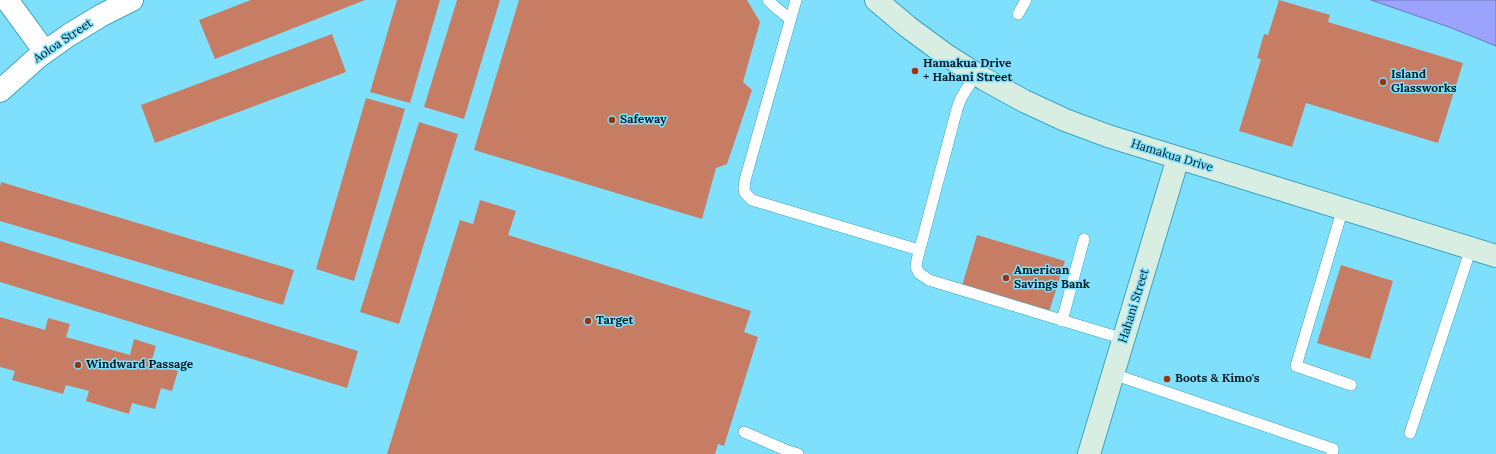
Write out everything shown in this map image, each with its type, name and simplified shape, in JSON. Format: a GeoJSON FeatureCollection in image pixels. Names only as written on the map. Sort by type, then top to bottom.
{"type":"FeatureCollection","features":[{"type":"Feature","properties":{"kind":"main road","name":"Hamakua Drive"},"geometry":{"type":"LineString","coordinates":[[876,0],[908,27],[946,55],[1024,101],[1065,120],[1108,136],[1496,256]]}},
{"type":"Feature","properties":{"kind":"main road","name":"Hahani Street"},"geometry":{"type":"LineString","coordinates":[[1089,454],[1178,158]]}},
{"type":"Feature","properties":{"kind":"street"},"geometry":{"type":"LineString","coordinates":[[7,0],[45,52]]}},
{"type":"Feature","properties":{"kind":"street","name":"Aoloa Street"},"geometry":{"type":"LineString","coordinates":[[0,91],[45,52],[69,35],[102,15],[132,0]]}},
{"type":"Feature","properties":{"kind":"lane"},"geometry":{"type":"LineString","coordinates":[[768,0],[775,8],[790,19]]}},
{"type":"Feature","properties":{"kind":"lane"},"geometry":{"type":"LineString","coordinates":[[796,0],[745,180],[744,189],[752,200],[919,250]]}},
{"type":"Feature","properties":{"kind":"lane"},"geometry":{"type":"LineString","coordinates":[[1018,14],[1026,0]]}},
{"type":"Feature","properties":{"kind":"lane"},"geometry":{"type":"LineString","coordinates":[[976,74],[961,98],[957,109],[919,250],[916,267],[919,273],[923,278],[1124,339]]}},
{"type":"Feature","properties":{"kind":"lane"},"geometry":{"type":"LineString","coordinates":[[1343,208],[1296,366],[1351,385]]}},
{"type":"Feature","properties":{"kind":"lane"},"geometry":{"type":"LineString","coordinates":[[1062,320],[1084,239]]}},
{"type":"Feature","properties":{"kind":"lane"},"geometry":{"type":"LineString","coordinates":[[1410,433],[1471,248]]}},
{"type":"Feature","properties":{"kind":"lane"},"geometry":{"type":"LineString","coordinates":[[1113,374],[1333,449],[1332,454]]}},
{"type":"Feature","properties":{"kind":"lane"},"geometry":{"type":"LineString","coordinates":[[744,432],[788,452],[798,454]]}},
{"type":"Feature","properties":{"kind":"water"},"geometry":{"type":"Polygon","coordinates":[[[1371,0],[1495,0],[1496,46],[1449,27],[1371,0]]]}},
{"type":"Feature","properties":{"kind":"building"},"geometry":{"type":"Polygon","coordinates":[[[251,0],[365,0],[215,59],[199,20],[251,0]]]}},
{"type":"Feature","properties":{"kind":"building"},"geometry":{"type":"Polygon","coordinates":[[[397,0],[440,0],[410,103],[370,92],[397,0]]]}},
{"type":"Feature","properties":{"kind":"building"},"geometry":{"type":"Polygon","coordinates":[[[457,0],[500,0],[464,119],[424,107],[457,0]]]}},
{"type":"Feature","properties":{"kind":"building","name":"Safeway"},"geometry":{"type":"Polygon","coordinates":[[[519,0],[747,0],[760,22],[743,82],[752,90],[727,164],[716,168],[702,219],[474,150],[519,0]]]}},
{"type":"Feature","properties":{"kind":"building"},"geometry":{"type":"Polygon","coordinates":[[[1279,0],[1330,15],[1328,22],[1463,63],[1438,143],[1306,103],[1292,147],[1239,131],[1261,59],[1257,58],[1264,34],[1268,35],[1279,0]]]}},
{"type":"Feature","properties":{"kind":"building"},"geometry":{"type":"Polygon","coordinates":[[[332,34],[346,72],[155,143],[141,105],[332,34]]]}},
{"type":"Feature","properties":{"kind":"building"},"geometry":{"type":"Polygon","coordinates":[[[366,98],[405,109],[354,281],[316,269],[366,98]]]}},
{"type":"Feature","properties":{"kind":"building"},"geometry":{"type":"Polygon","coordinates":[[[419,122],[458,134],[399,324],[360,312],[419,122]]]}},
{"type":"Feature","properties":{"kind":"building"},"geometry":{"type":"Polygon","coordinates":[[[1,182],[294,270],[283,305],[0,221],[1,182]]]}},
{"type":"Feature","properties":{"kind":"building","name":"Target"},"geometry":{"type":"Polygon","coordinates":[[[480,200],[516,211],[508,235],[751,311],[744,332],[758,337],[724,446],[718,444],[715,454],[387,454],[460,220],[473,224],[480,200]]]}},
{"type":"Feature","properties":{"kind":"building"},"geometry":{"type":"Polygon","coordinates":[[[977,235],[1065,261],[1049,312],[962,286],[977,235]]]}},
{"type":"Feature","properties":{"kind":"building"},"geometry":{"type":"Polygon","coordinates":[[[0,241],[358,351],[347,388],[0,282],[0,241]]]}},
{"type":"Feature","properties":{"kind":"building"},"geometry":{"type":"Polygon","coordinates":[[[1341,265],[1393,281],[1370,359],[1317,343],[1341,265]]]}},
{"type":"Feature","properties":{"kind":"building","name":"Windward Passage"},"geometry":{"type":"Polygon","coordinates":[[[0,317],[45,330],[48,318],[70,324],[66,337],[130,355],[134,339],[156,346],[151,363],[178,371],[172,391],[161,388],[155,409],[132,403],[129,414],[86,401],[89,391],[66,385],[63,394],[12,380],[15,371],[0,367],[0,317]]]}},
{"type":"Feature","properties":{"kind":"place","name":"Hamakua Drive + Hahani Street"},"geometry":{"type":"Point","coordinates":[915,71]}},
{"type":"Feature","properties":{"kind":"place","name":"Island Glassworks"},"geometry":{"type":"Point","coordinates":[1383,82]}},
{"type":"Feature","properties":{"kind":"place","name":"Safeway"},"geometry":{"type":"Point","coordinates":[612,120]}},
{"type":"Feature","properties":{"kind":"place","name":"American Savings Bank"},"geometry":{"type":"Point","coordinates":[1006,278]}},
{"type":"Feature","properties":{"kind":"place","name":"Target"},"geometry":{"type":"Point","coordinates":[588,321]}},
{"type":"Feature","properties":{"kind":"place","name":"Windward Passage"},"geometry":{"type":"Point","coordinates":[78,365]}},
{"type":"Feature","properties":{"kind":"place","name":"Boots & Kimo's"},"geometry":{"type":"Point","coordinates":[1167,379]}}]}
